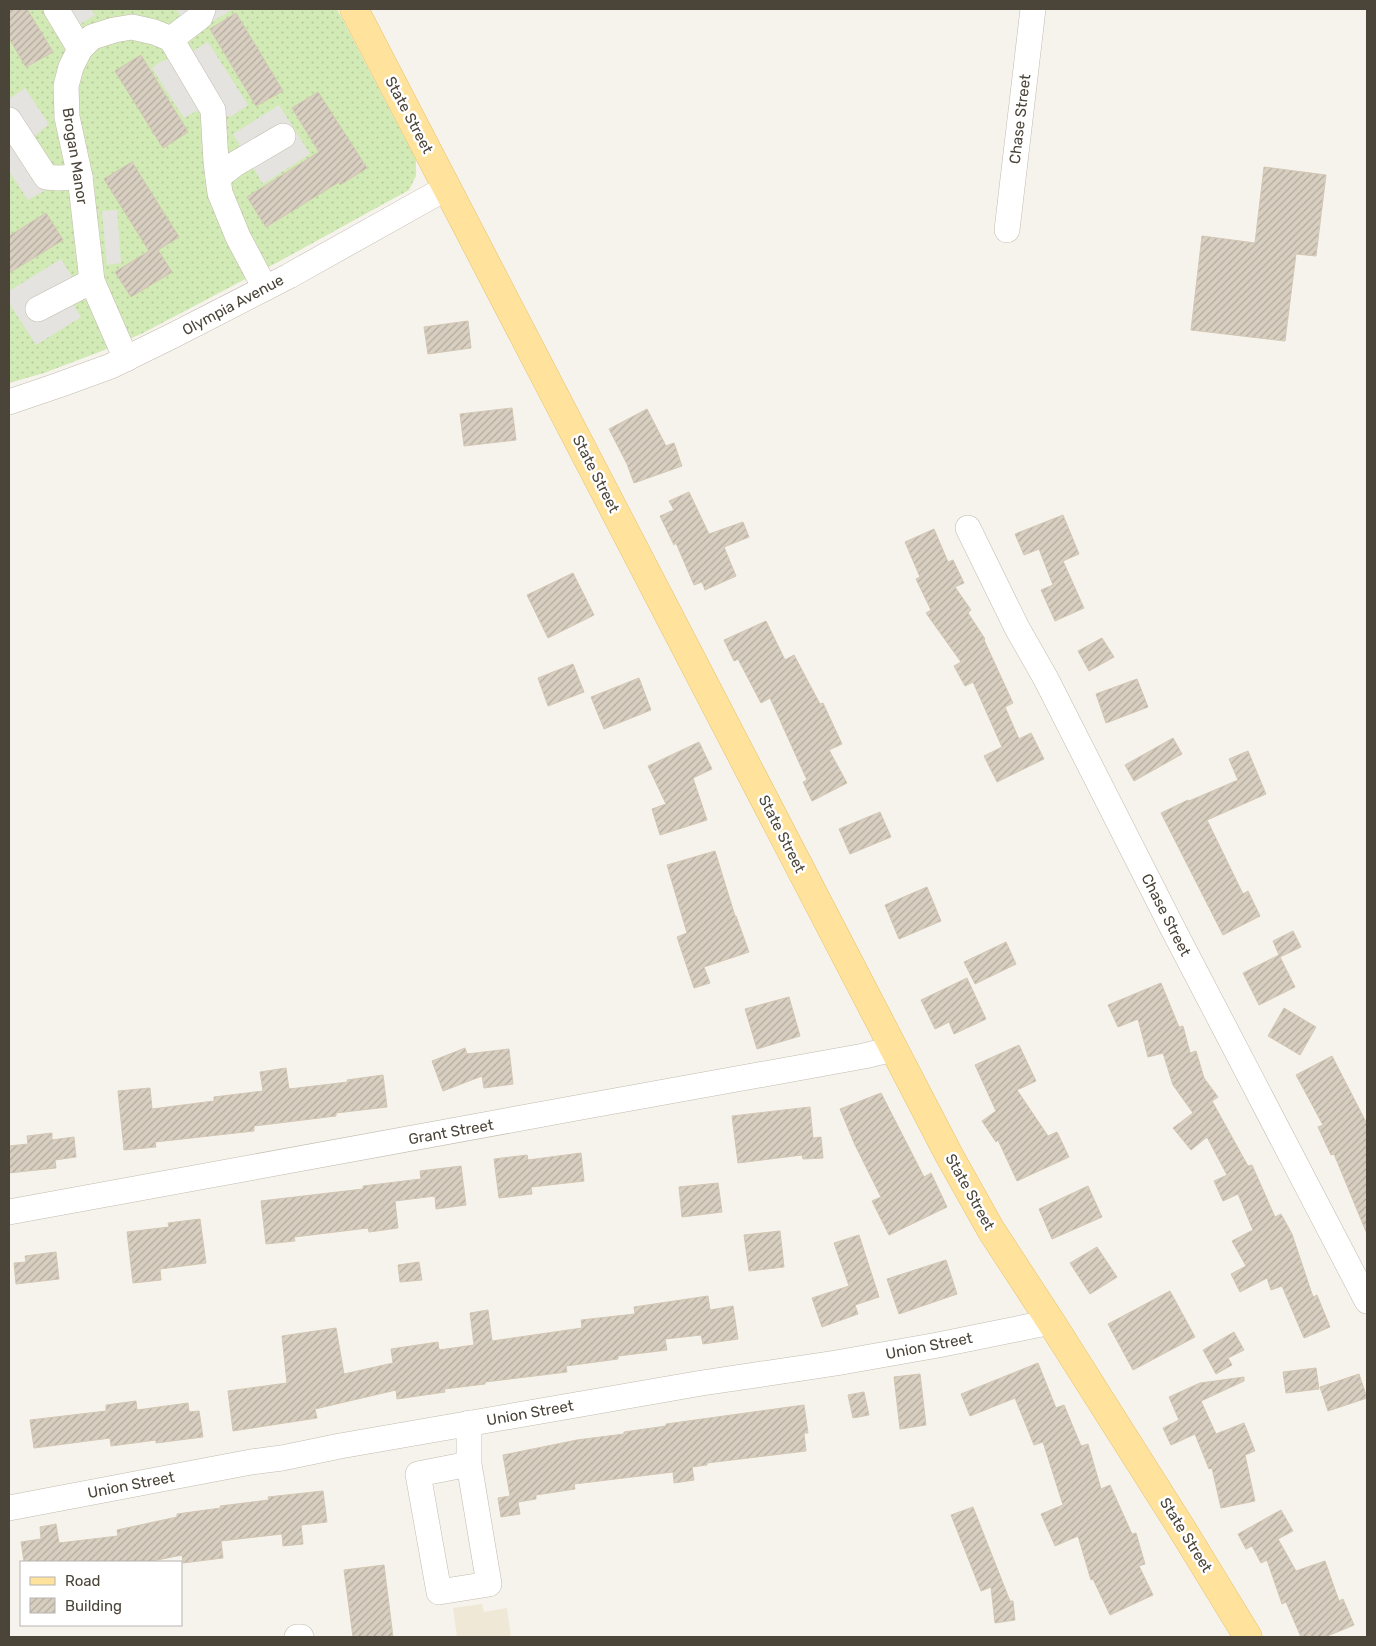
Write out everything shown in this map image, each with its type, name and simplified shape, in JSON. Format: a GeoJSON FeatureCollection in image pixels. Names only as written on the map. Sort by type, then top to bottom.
{"type":"FeatureCollection","features":[{"type":"Feature","properties":{"kind":"main road","name":"State Street"},"geometry":{"type":"LineString","coordinates":[[354,9],[448,187],[893,1049],[991,1230],[1182,1529],[1248,1637]]}},
{"type":"Feature","properties":{"kind":"street"},"geometry":{"type":"LineString","coordinates":[[56,9],[80,49]]}},
{"type":"Feature","properties":{"kind":"street"},"geometry":{"type":"LineString","coordinates":[[203,9],[200,17],[171,38],[213,110],[220,193],[238,237],[265,288]]}},
{"type":"Feature","properties":{"kind":"street","name":"Chase Street"},"geometry":{"type":"LineString","coordinates":[[1006,230],[1033,9]]}},
{"type":"Feature","properties":{"kind":"street","name":"Brogan Manor"},"geometry":{"type":"LineString","coordinates":[[126,359],[92,281],[80,177],[67,117],[66,86],[71,67],[80,49],[92,37],[114,30],[132,28],[154,32],[171,38]]}},
{"type":"Feature","properties":{"kind":"street"},"geometry":{"type":"LineString","coordinates":[[9,120],[46,177],[80,177]]}},
{"type":"Feature","properties":{"kind":"street"},"geometry":{"type":"LineString","coordinates":[[218,177],[235,164],[283,136]]}},
{"type":"Feature","properties":{"kind":"street","name":"Olympia Avenue"},"geometry":{"type":"LineString","coordinates":[[9,402],[111,366],[174,336],[448,187]]}},
{"type":"Feature","properties":{"kind":"street"},"geometry":{"type":"LineString","coordinates":[[38,309],[92,281]]}},
{"type":"Feature","properties":{"kind":"street","name":"Chase Street"},"geometry":{"type":"LineString","coordinates":[[968,528],[1017,628],[1046,679],[1172,927],[1367,1301]]}},
{"type":"Feature","properties":{"kind":"street","name":"Grant Street"},"geometry":{"type":"LineString","coordinates":[[9,1212],[186,1178],[317,1156],[864,1056],[893,1049]]}},
{"type":"Feature","properties":{"kind":"street","name":"Union Street"},"geometry":{"type":"LineString","coordinates":[[9,1508],[340,1446],[702,1383],[836,1363],[1051,1322]]}},
{"type":"Feature","properties":{"kind":"street"},"geometry":{"type":"LineString","coordinates":[[469,1423],[469,1464],[489,1584],[439,1592],[418,1474],[469,1464]]}},
{"type":"Feature","properties":{"kind":"shaded area"},"geometry":{"type":"Polygon","coordinates":[[[43,9],[91,9],[95,15],[61,36],[43,9]]]}},
{"type":"Feature","properties":{"kind":"shaded area"},"geometry":{"type":"Polygon","coordinates":[[[176,9],[233,9],[192,34],[176,9]]]}},
{"type":"Feature","properties":{"kind":"shaded area"},"geometry":{"type":"Polygon","coordinates":[[[208,42],[248,105],[230,117],[196,111],[184,118],[152,68],[160,62],[193,51],[208,42]]]}},
{"type":"Feature","properties":{"kind":"shaded area"},"geometry":{"type":"Polygon","coordinates":[[[25,88],[49,124],[34,137],[52,167],[46,190],[28,200],[9,171],[9,99],[25,88]]]}},
{"type":"Feature","properties":{"kind":"shaded area"},"geometry":{"type":"Polygon","coordinates":[[[279,105],[310,154],[263,184],[233,134],[279,105]]]}},
{"type":"Feature","properties":{"kind":"shaded area"},"geometry":{"type":"Polygon","coordinates":[[[117,210],[121,263],[107,265],[102,211],[117,210]]]}},
{"type":"Feature","properties":{"kind":"shaded area"},"geometry":{"type":"Polygon","coordinates":[[[61,259],[71,275],[73,304],[81,317],[36,345],[9,303],[9,291],[61,259]]]}},
{"type":"Feature","properties":{"kind":"shaded area"},"geometry":{"type":"Polygon","coordinates":[[[482,1604],[484,1612],[507,1608],[511,1637],[457,1637],[453,1608],[482,1604]]]}},
{"type":"Feature","properties":{"kind":"green space"},"geometry":{"type":"Polygon","coordinates":[[[9,9],[337,9],[416,160],[416,176],[409,190],[143,333],[44,373],[9,383],[9,9]]]}},
{"type":"Feature","properties":{"kind":"building"},"geometry":{"type":"Polygon","coordinates":[[[9,9],[27,9],[53,52],[26,67],[9,38],[9,9]]]}},
{"type":"Feature","properties":{"kind":"building"},"geometry":{"type":"Polygon","coordinates":[[[236,13],[283,91],[256,106],[210,29],[236,13]]]}},
{"type":"Feature","properties":{"kind":"building"},"geometry":{"type":"Polygon","coordinates":[[[141,55],[188,132],[163,148],[115,71],[141,55]]]}},
{"type":"Feature","properties":{"kind":"building"},"geometry":{"type":"Polygon","coordinates":[[[318,92],[367,168],[340,185],[339,182],[266,227],[247,197],[319,152],[292,108],[318,92]]]}},
{"type":"Feature","properties":{"kind":"building"},"geometry":{"type":"Polygon","coordinates":[[[132,162],[179,237],[158,250],[172,272],[131,297],[115,272],[149,251],[104,179],[132,162]]]}},
{"type":"Feature","properties":{"kind":"building"},"geometry":{"type":"Polygon","coordinates":[[[1264,167],[1326,175],[1316,256],[1296,254],[1285,341],[1191,330],[1202,236],[1255,243],[1264,167]]]}},
{"type":"Feature","properties":{"kind":"building"},"geometry":{"type":"Polygon","coordinates":[[[46,213],[63,240],[9,273],[9,236],[46,213]]]}},
{"type":"Feature","properties":{"kind":"building"},"geometry":{"type":"Polygon","coordinates":[[[468,321],[471,348],[428,354],[424,327],[468,321]]]}},
{"type":"Feature","properties":{"kind":"building"},"geometry":{"type":"Polygon","coordinates":[[[512,408],[516,440],[464,446],[460,414],[512,408]]]}},
{"type":"Feature","properties":{"kind":"building"},"geometry":{"type":"Polygon","coordinates":[[[647,409],[666,446],[674,443],[682,466],[634,483],[627,464],[609,429],[647,409]]]}},
{"type":"Feature","properties":{"kind":"building"},"geometry":{"type":"Polygon","coordinates":[[[689,492],[709,534],[743,522],[749,537],[724,547],[736,576],[705,590],[702,582],[694,585],[676,543],[674,545],[660,516],[674,510],[669,501],[689,492]]]}},
{"type":"Feature","properties":{"kind":"building"},"geometry":{"type":"Polygon","coordinates":[[[1063,515],[1079,554],[1063,561],[1084,608],[1055,621],[1041,590],[1053,585],[1039,549],[1024,555],[1015,534],[1063,515]]]}},
{"type":"Feature","properties":{"kind":"building"},"geometry":{"type":"Polygon","coordinates":[[[934,529],[948,562],[953,560],[964,583],[955,587],[971,610],[968,613],[985,639],[1013,703],[1005,707],[1019,739],[1031,733],[1044,759],[997,782],[984,756],[1002,747],[973,682],[965,686],[954,666],[961,662],[926,613],[931,610],[916,579],[920,577],[905,542],[934,529]]]}},
{"type":"Feature","properties":{"kind":"building"},"geometry":{"type":"Polygon","coordinates":[[[573,573],[594,615],[548,638],[527,595],[573,573]]]}},
{"type":"Feature","properties":{"kind":"building"},"geometry":{"type":"Polygon","coordinates":[[[766,621],[785,660],[794,655],[820,704],[823,703],[842,744],[829,750],[847,783],[812,801],[803,782],[807,780],[770,698],[761,703],[738,659],[734,661],[724,640],[766,621]]]}},
{"type":"Feature","properties":{"kind":"building"},"geometry":{"type":"Polygon","coordinates":[[[1102,638],[1114,657],[1089,671],[1078,651],[1102,638]]]}},
{"type":"Feature","properties":{"kind":"building"},"geometry":{"type":"Polygon","coordinates":[[[573,664],[584,692],[548,706],[538,678],[573,664]]]}},
{"type":"Feature","properties":{"kind":"building"},"geometry":{"type":"Polygon","coordinates":[[[639,678],[651,710],[604,729],[591,697],[639,678]]]}},
{"type":"Feature","properties":{"kind":"building"},"geometry":{"type":"Polygon","coordinates":[[[1137,679],[1148,707],[1106,723],[1096,694],[1137,679]]]}},
{"type":"Feature","properties":{"kind":"building"},"geometry":{"type":"Polygon","coordinates":[[[1173,738],[1182,754],[1134,781],[1125,765],[1173,738]]]}},
{"type":"Feature","properties":{"kind":"building"},"geometry":{"type":"Polygon","coordinates":[[[699,742],[712,769],[693,778],[707,820],[660,835],[652,809],[666,804],[648,766],[699,742]]]}},
{"type":"Feature","properties":{"kind":"building"},"geometry":{"type":"Polygon","coordinates":[[[1248,751],[1266,794],[1207,820],[1243,894],[1248,891],[1260,916],[1223,935],[1161,813],[1238,780],[1229,759],[1248,751]]]}},
{"type":"Feature","properties":{"kind":"building"},"geometry":{"type":"Polygon","coordinates":[[[880,812],[891,837],[850,854],[839,829],[880,812]]]}},
{"type":"Feature","properties":{"kind":"building"},"geometry":{"type":"Polygon","coordinates":[[[715,851],[735,916],[749,952],[704,967],[710,983],[694,988],[677,937],[687,933],[667,865],[715,851]]]}},
{"type":"Feature","properties":{"kind":"building"},"geometry":{"type":"Polygon","coordinates":[[[927,887],[941,921],[899,939],[885,905],[927,887]]]}},
{"type":"Feature","properties":{"kind":"building"},"geometry":{"type":"Polygon","coordinates":[[[1293,931],[1301,947],[1280,957],[1295,987],[1259,1005],[1243,973],[1279,955],[1273,941],[1293,931]]]}},
{"type":"Feature","properties":{"kind":"building"},"geometry":{"type":"Polygon","coordinates":[[[1006,942],[1016,964],[975,984],[964,962],[1006,942]]]}},
{"type":"Feature","properties":{"kind":"building"},"geometry":{"type":"Polygon","coordinates":[[[967,978],[986,1019],[954,1034],[949,1022],[935,1029],[921,1000],[967,978]]]}},
{"type":"Feature","properties":{"kind":"building"},"geometry":{"type":"Polygon","coordinates":[[[1161,983],[1179,1027],[1183,1026],[1190,1053],[1196,1051],[1204,1078],[1218,1097],[1212,1101],[1248,1166],[1252,1165],[1275,1217],[1281,1214],[1292,1234],[1313,1297],[1317,1295],[1330,1327],[1304,1338],[1282,1286],[1271,1290],[1267,1278],[1240,1292],[1231,1274],[1246,1266],[1232,1241],[1253,1230],[1238,1194],[1223,1201],[1214,1181],[1227,1175],[1207,1137],[1191,1150],[1173,1128],[1193,1113],[1173,1085],[1163,1053],[1148,1057],[1138,1019],[1118,1027],[1108,1005],[1161,983]]]}},
{"type":"Feature","properties":{"kind":"building"},"geometry":{"type":"Polygon","coordinates":[[[789,997],[800,1036],[757,1049],[745,1009],[789,997]]]}},
{"type":"Feature","properties":{"kind":"building"},"geometry":{"type":"Polygon","coordinates":[[[1284,1008],[1316,1027],[1300,1055],[1268,1036],[1284,1008]]]}},
{"type":"Feature","properties":{"kind":"building"},"geometry":{"type":"Polygon","coordinates":[[[1019,1045],[1036,1081],[1017,1090],[1048,1136],[1057,1132],[1069,1157],[1017,1181],[998,1140],[996,1142],[982,1121],[996,1111],[975,1065],[1019,1045]]]}},
{"type":"Feature","properties":{"kind":"building"},"geometry":{"type":"Polygon","coordinates":[[[465,1048],[467,1054],[509,1049],[513,1084],[484,1088],[482,1076],[443,1091],[432,1061],[465,1048]]]}},
{"type":"Feature","properties":{"kind":"building"},"geometry":{"type":"Polygon","coordinates":[[[1332,1056],[1367,1124],[1367,1234],[1334,1154],[1331,1155],[1318,1127],[1323,1125],[1296,1075],[1332,1056]]]}},
{"type":"Feature","properties":{"kind":"building"},"geometry":{"type":"Polygon","coordinates":[[[286,1068],[289,1089],[348,1082],[347,1080],[383,1075],[387,1107],[336,1113],[336,1116],[254,1126],[254,1131],[155,1142],[156,1147],[124,1150],[118,1091],[150,1088],[152,1109],[214,1101],[214,1097],[263,1091],[260,1072],[286,1068]]]}},
{"type":"Feature","properties":{"kind":"building"},"geometry":{"type":"Polygon","coordinates":[[[881,1093],[924,1177],[931,1173],[947,1207],[889,1235],[872,1201],[881,1197],[855,1145],[840,1109],[881,1093]]]}},
{"type":"Feature","properties":{"kind":"building"},"geometry":{"type":"Polygon","coordinates":[[[810,1107],[813,1138],[821,1137],[823,1158],[803,1159],[802,1155],[738,1163],[732,1116],[810,1107]]]}},
{"type":"Feature","properties":{"kind":"building"},"geometry":{"type":"Polygon","coordinates":[[[52,1133],[52,1140],[74,1137],[76,1157],[55,1160],[56,1168],[9,1173],[9,1146],[28,1144],[27,1136],[52,1133]]]}},
{"type":"Feature","properties":{"kind":"building"},"geometry":{"type":"Polygon","coordinates":[[[581,1153],[584,1181],[531,1187],[532,1194],[499,1198],[494,1159],[527,1155],[528,1160],[581,1153]]]}},
{"type":"Feature","properties":{"kind":"building"},"geometry":{"type":"Polygon","coordinates":[[[461,1166],[466,1205],[436,1209],[435,1196],[395,1201],[398,1228],[369,1232],[368,1228],[294,1237],[295,1241],[266,1244],[261,1201],[363,1189],[363,1186],[421,1179],[420,1171],[461,1166]]]}},
{"type":"Feature","properties":{"kind":"building"},"geometry":{"type":"Polygon","coordinates":[[[718,1183],[722,1212],[682,1217],[679,1187],[718,1183]]]}},
{"type":"Feature","properties":{"kind":"building"},"geometry":{"type":"Polygon","coordinates":[[[1088,1186],[1102,1217],[1052,1239],[1039,1209],[1088,1186]]]}},
{"type":"Feature","properties":{"kind":"building"},"geometry":{"type":"Polygon","coordinates":[[[200,1219],[206,1263],[160,1269],[161,1280],[133,1283],[127,1232],[169,1227],[168,1223],[200,1219]]]}},
{"type":"Feature","properties":{"kind":"building"},"geometry":{"type":"Polygon","coordinates":[[[780,1231],[784,1267],[749,1271],[744,1235],[780,1231]]]}},
{"type":"Feature","properties":{"kind":"building"},"geometry":{"type":"Polygon","coordinates":[[[859,1235],[879,1297],[855,1305],[858,1314],[822,1327],[812,1298],[849,1286],[834,1243],[859,1235]]]}},
{"type":"Feature","properties":{"kind":"building"},"geometry":{"type":"Polygon","coordinates":[[[1097,1247],[1117,1277],[1090,1294],[1070,1263],[1097,1247]]]}},
{"type":"Feature","properties":{"kind":"building"},"geometry":{"type":"Polygon","coordinates":[[[56,1252],[59,1279],[16,1284],[14,1263],[26,1262],[25,1256],[56,1252]]]}},
{"type":"Feature","properties":{"kind":"building"},"geometry":{"type":"Polygon","coordinates":[[[946,1260],[957,1294],[899,1314],[887,1279],[946,1260]]]}},
{"type":"Feature","properties":{"kind":"building"},"geometry":{"type":"Polygon","coordinates":[[[419,1262],[422,1280],[400,1282],[398,1265],[419,1262]]]}},
{"type":"Feature","properties":{"kind":"building"},"geometry":{"type":"Polygon","coordinates":[[[1170,1291],[1195,1337],[1133,1370],[1108,1324],[1170,1291]]]}},
{"type":"Feature","properties":{"kind":"building"},"geometry":{"type":"Polygon","coordinates":[[[708,1296],[710,1310],[733,1306],[738,1339],[703,1344],[701,1335],[665,1339],[667,1350],[618,1356],[618,1359],[566,1366],[567,1372],[485,1382],[485,1384],[444,1389],[445,1392],[397,1399],[396,1390],[315,1409],[317,1418],[233,1431],[228,1391],[287,1383],[282,1336],[336,1328],[344,1374],[393,1363],[391,1349],[438,1342],[439,1350],[474,1345],[470,1313],[488,1310],[492,1341],[582,1328],[581,1320],[635,1314],[634,1307],[708,1296]]]}},
{"type":"Feature","properties":{"kind":"building"},"geometry":{"type":"Polygon","coordinates":[[[1234,1332],[1244,1350],[1228,1358],[1232,1365],[1216,1374],[1203,1350],[1234,1332]]]}},
{"type":"Feature","properties":{"kind":"building"},"geometry":{"type":"Polygon","coordinates":[[[1038,1363],[1056,1408],[1064,1405],[1081,1446],[1088,1444],[1101,1489],[1110,1485],[1132,1534],[1136,1533],[1145,1564],[1139,1566],[1153,1595],[1110,1615],[1093,1579],[1091,1580],[1078,1536],[1055,1546],[1041,1514],[1063,1505],[1043,1442],[1034,1445],[1015,1398],[970,1416],[961,1394],[1038,1363]]]}},
{"type":"Feature","properties":{"kind":"building"},"geometry":{"type":"Polygon","coordinates":[[[1316,1368],[1319,1389],[1286,1393],[1283,1372],[1316,1368]]]}},
{"type":"Feature","properties":{"kind":"building"},"geometry":{"type":"Polygon","coordinates":[[[920,1374],[926,1425],[900,1429],[894,1377],[920,1374]]]}},
{"type":"Feature","properties":{"kind":"building"},"geometry":{"type":"Polygon","coordinates":[[[1359,1374],[1367,1398],[1328,1411],[1320,1387],[1359,1374]]]}},
{"type":"Feature","properties":{"kind":"building"},"geometry":{"type":"Polygon","coordinates":[[[1244,1377],[1244,1381],[1201,1401],[1216,1434],[1244,1423],[1255,1451],[1245,1455],[1255,1501],[1221,1508],[1212,1468],[1209,1469],[1195,1434],[1171,1445],[1163,1428],[1179,1420],[1169,1397],[1200,1383],[1244,1377]]]}},
{"type":"Feature","properties":{"kind":"building"},"geometry":{"type":"Polygon","coordinates":[[[864,1392],[869,1415],[853,1418],[848,1395],[864,1392]]]}},
{"type":"Feature","properties":{"kind":"building"},"geometry":{"type":"Polygon","coordinates":[[[136,1401],[137,1410],[188,1403],[189,1412],[199,1411],[203,1437],[156,1443],[156,1440],[111,1446],[110,1438],[34,1448],[30,1420],[106,1411],[106,1405],[136,1401]]]}},
{"type":"Feature","properties":{"kind":"building"},"geometry":{"type":"Polygon","coordinates":[[[804,1405],[808,1433],[804,1433],[806,1451],[707,1463],[707,1465],[692,1467],[694,1480],[674,1483],[673,1472],[574,1484],[575,1489],[536,1495],[536,1499],[518,1502],[520,1514],[501,1517],[498,1498],[510,1496],[503,1455],[577,1440],[624,1434],[624,1432],[666,1426],[666,1424],[804,1405]]]}},
{"type":"Feature","properties":{"kind":"building"},"geometry":{"type":"Polygon","coordinates":[[[323,1491],[327,1522],[301,1525],[303,1544],[283,1546],[282,1534],[221,1541],[223,1558],[183,1563],[182,1555],[152,1561],[24,1561],[21,1542],[41,1539],[40,1527],[56,1524],[59,1543],[118,1536],[117,1530],[177,1517],[177,1514],[269,1500],[268,1497],[323,1491]]]}},
{"type":"Feature","properties":{"kind":"building"},"geometry":{"type":"Polygon","coordinates":[[[973,1507],[1010,1601],[1013,1601],[1015,1620],[995,1623],[991,1587],[981,1591],[951,1515],[973,1507]]]}},
{"type":"Feature","properties":{"kind":"building"},"geometry":{"type":"Polygon","coordinates":[[[1281,1510],[1293,1531],[1278,1539],[1296,1571],[1325,1561],[1339,1601],[1343,1599],[1354,1625],[1325,1637],[1301,1637],[1286,1602],[1282,1604],[1267,1560],[1261,1563],[1252,1546],[1246,1549],[1238,1534],[1281,1510]]]}},
{"type":"Feature","properties":{"kind":"building"},"geometry":{"type":"Polygon","coordinates":[[[384,1565],[393,1637],[353,1637],[344,1570],[384,1565]]]}}]}
